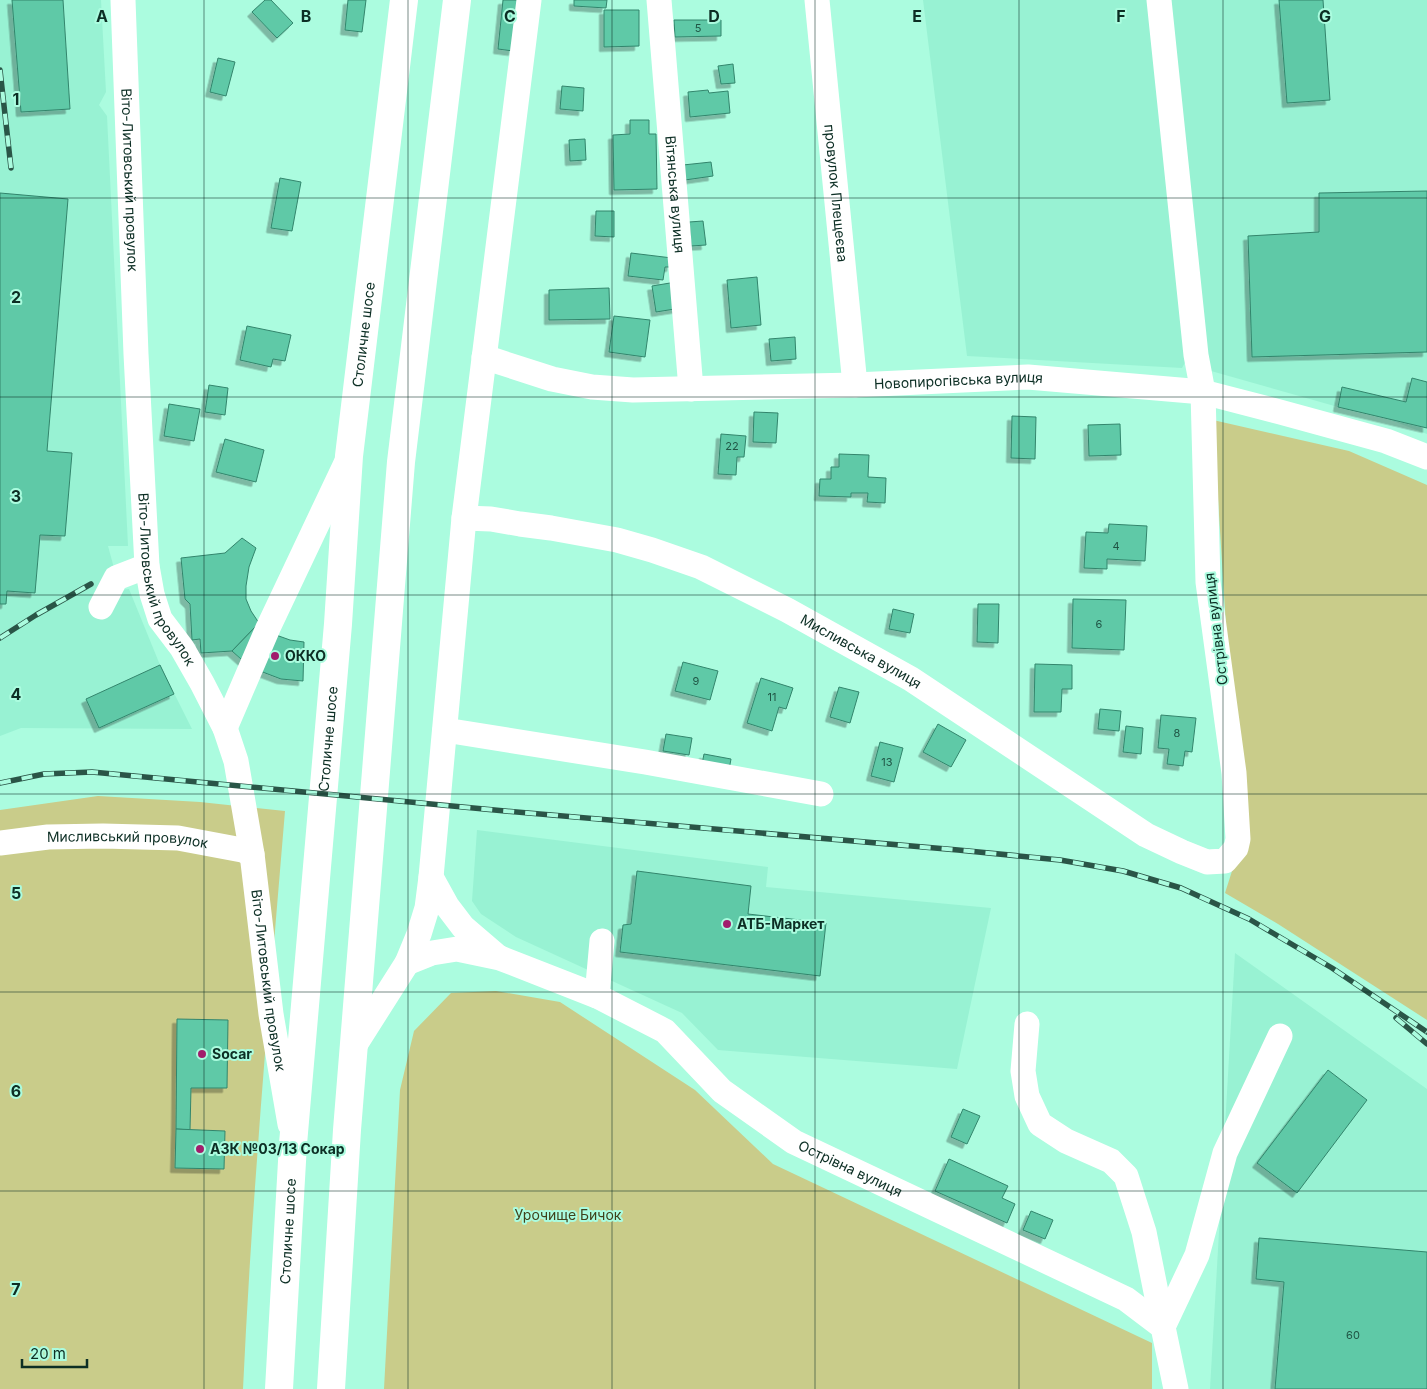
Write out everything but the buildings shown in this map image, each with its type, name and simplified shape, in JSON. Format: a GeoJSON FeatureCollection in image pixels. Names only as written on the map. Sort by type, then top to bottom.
{"type":"FeatureCollection","features":[{"type":"Feature","properties":{"kind":"highway","name":"Столичне шосе"},"geometry":{"type":"LineString","coordinates":[[279,1389],[293,1144],[338,633],[349,456],[404,0]]}},
{"type":"Feature","properties":{"kind":"highway"},"geometry":{"type":"LineString","coordinates":[[331,1389],[353,1048],[402,462],[456,0]]}},
{"type":"Feature","properties":{"kind":"street","name":"Віто-Литовський провулок"},"geometry":{"type":"LineString","coordinates":[[122,0],[136,354],[147,566],[152,594],[160,619],[182,648],[225,728],[236,761],[252,854],[271,1014],[293,1144]]}},
{"type":"Feature","properties":{"kind":"street"},"geometry":{"type":"LineString","coordinates":[[353,1048],[407,963],[427,908],[464,518],[529,0]]}},
{"type":"Feature","properties":{"kind":"street","name":"Вітянська вулиця"},"geometry":{"type":"LineString","coordinates":[[659,0],[691,389]]}},
{"type":"Feature","properties":{"kind":"street","name":"провулок Плещеєва"},"geometry":{"type":"LineString","coordinates":[[817,0],[854,386]]}},
{"type":"Feature","properties":{"kind":"street","name":"Острівна вулиця"},"geometry":{"type":"LineString","coordinates":[[1159,0],[1196,355],[1203,392],[1208,582],[1234,773],[1238,839],[1236,848],[1225,861]]}},
{"type":"Feature","properties":{"kind":"street","name":"Новопирогівська вулиця"},"geometry":{"type":"LineString","coordinates":[[484,358],[552,378],[592,387],[632,390],[854,386],[1028,377],[1203,392],[1386,441],[1427,457]]}},
{"type":"Feature","properties":{"kind":"street"},"geometry":{"type":"LineString","coordinates":[[225,728],[268,628],[349,456]]}},
{"type":"Feature","properties":{"kind":"street","name":"Мисливська вулиця"},"geometry":{"type":"LineString","coordinates":[[464,518],[491,519],[617,540],[701,567],[787,610],[911,679],[1146,835],[1207,862],[1225,861]]}},
{"type":"Feature","properties":{"kind":"street"},"geometry":{"type":"LineString","coordinates":[[101,607],[116,578],[147,566]]}},
{"type":"Feature","properties":{"kind":"street"},"geometry":{"type":"LineString","coordinates":[[444,730],[645,762],[820,794]]}},
{"type":"Feature","properties":{"kind":"street","name":"Мисливський провулок"},"geometry":{"type":"LineString","coordinates":[[0,843],[48,837],[178,838],[242,850],[252,854]]}},
{"type":"Feature","properties":{"kind":"street","name":"Острівна вулиця"},"geometry":{"type":"LineString","coordinates":[[431,877],[447,906],[463,927],[500,958]]}},
{"type":"Feature","properties":{"kind":"street"},"geometry":{"type":"LineString","coordinates":[[597,996],[602,941]]}},
{"type":"Feature","properties":{"kind":"street","name":"Острівна вулиця"},"geometry":{"type":"LineString","coordinates":[[407,963],[432,953],[457,949],[500,958],[597,996],[665,1031],[722,1091],[794,1142],[1126,1300],[1162,1327]]}},
{"type":"Feature","properties":{"kind":"street"},"geometry":{"type":"LineString","coordinates":[[1027,1024],[1023,1071],[1027,1096],[1040,1124],[1066,1141],[1111,1161],[1126,1176],[1144,1232],[1176,1389]]}},
{"type":"Feature","properties":{"kind":"street"},"geometry":{"type":"LineString","coordinates":[[1162,1327],[1197,1256],[1225,1153],[1280,1036]]}},
{"type":"Feature","properties":{"kind":"shaded area"},"geometry":{"type":"Polygon","coordinates":[[[0,0],[101,0],[106,92],[99,105],[107,116],[128,546],[108,546],[120,590],[129,589],[160,665],[192,729],[21,728],[0,736],[0,0]]]}},
{"type":"Feature","properties":{"kind":"shaded area"},"geometry":{"type":"Polygon","coordinates":[[[923,0],[1427,0],[1427,434],[1385,418],[1338,407],[1204,369],[1189,355],[1182,368],[967,356],[923,0]]]}},
{"type":"Feature","properties":{"kind":"shaded area"},"geometry":{"type":"Polygon","coordinates":[[[477,830],[768,867],[766,887],[991,908],[957,1069],[718,1050],[682,1013],[516,937],[481,914],[472,901],[477,830]]]}},
{"type":"Feature","properties":{"kind":"shaded area"},"geometry":{"type":"Polygon","coordinates":[[[1235,953],[1427,1089],[1427,1389],[1210,1389],[1235,953]]]}},
{"type":"Feature","properties":{"kind":"green space"},"geometry":{"type":"Polygon","coordinates":[[[1213,420],[1349,451],[1427,485],[1427,1020],[1278,924],[1225,893],[1240,846],[1213,420]]]}},
{"type":"Feature","properties":{"kind":"green space"},"geometry":{"type":"Polygon","coordinates":[[[98,796],[200,802],[285,811],[256,1172],[243,1389],[0,1389],[0,810],[98,796]]]}},
{"type":"Feature","properties":{"kind":"green space","name":"Урочище Бичок"},"geometry":{"type":"Polygon","coordinates":[[[496,991],[560,1002],[695,1090],[773,1164],[1152,1343],[1152,1389],[384,1389],[400,1090],[414,1031],[451,993],[496,991]]]}},
{"type":"Feature","properties":{"kind":"railway"},"geometry":{"type":"LineString","coordinates":[[0,70],[11,168]]}},
{"type":"Feature","properties":{"kind":"railway"},"geometry":{"type":"LineString","coordinates":[[0,638],[91,584]]}},
{"type":"Feature","properties":{"kind":"railway"},"geometry":{"type":"LineString","coordinates":[[0,783],[44,774],[92,772],[1060,860],[1123,871],[1181,888],[1249,919],[1332,968],[1427,1032]]}},
{"type":"Feature","properties":{"kind":"railway"},"geometry":{"type":"LineString","coordinates":[[1396,1018],[1427,1044]]}},
{"type":"Feature","properties":{"kind":"place","name":"ОККО"},"geometry":{"type":"Point","coordinates":[275,656]}},
{"type":"Feature","properties":{"kind":"place","name":"АТБ-Маркет"},"geometry":{"type":"Point","coordinates":[727,924]}},
{"type":"Feature","properties":{"kind":"place","name":"Socar"},"geometry":{"type":"Point","coordinates":[202,1054]}},
{"type":"Feature","properties":{"kind":"place","name":"АЗК №03/13 Сокар"},"geometry":{"type":"Point","coordinates":[200,1149]}}]}
